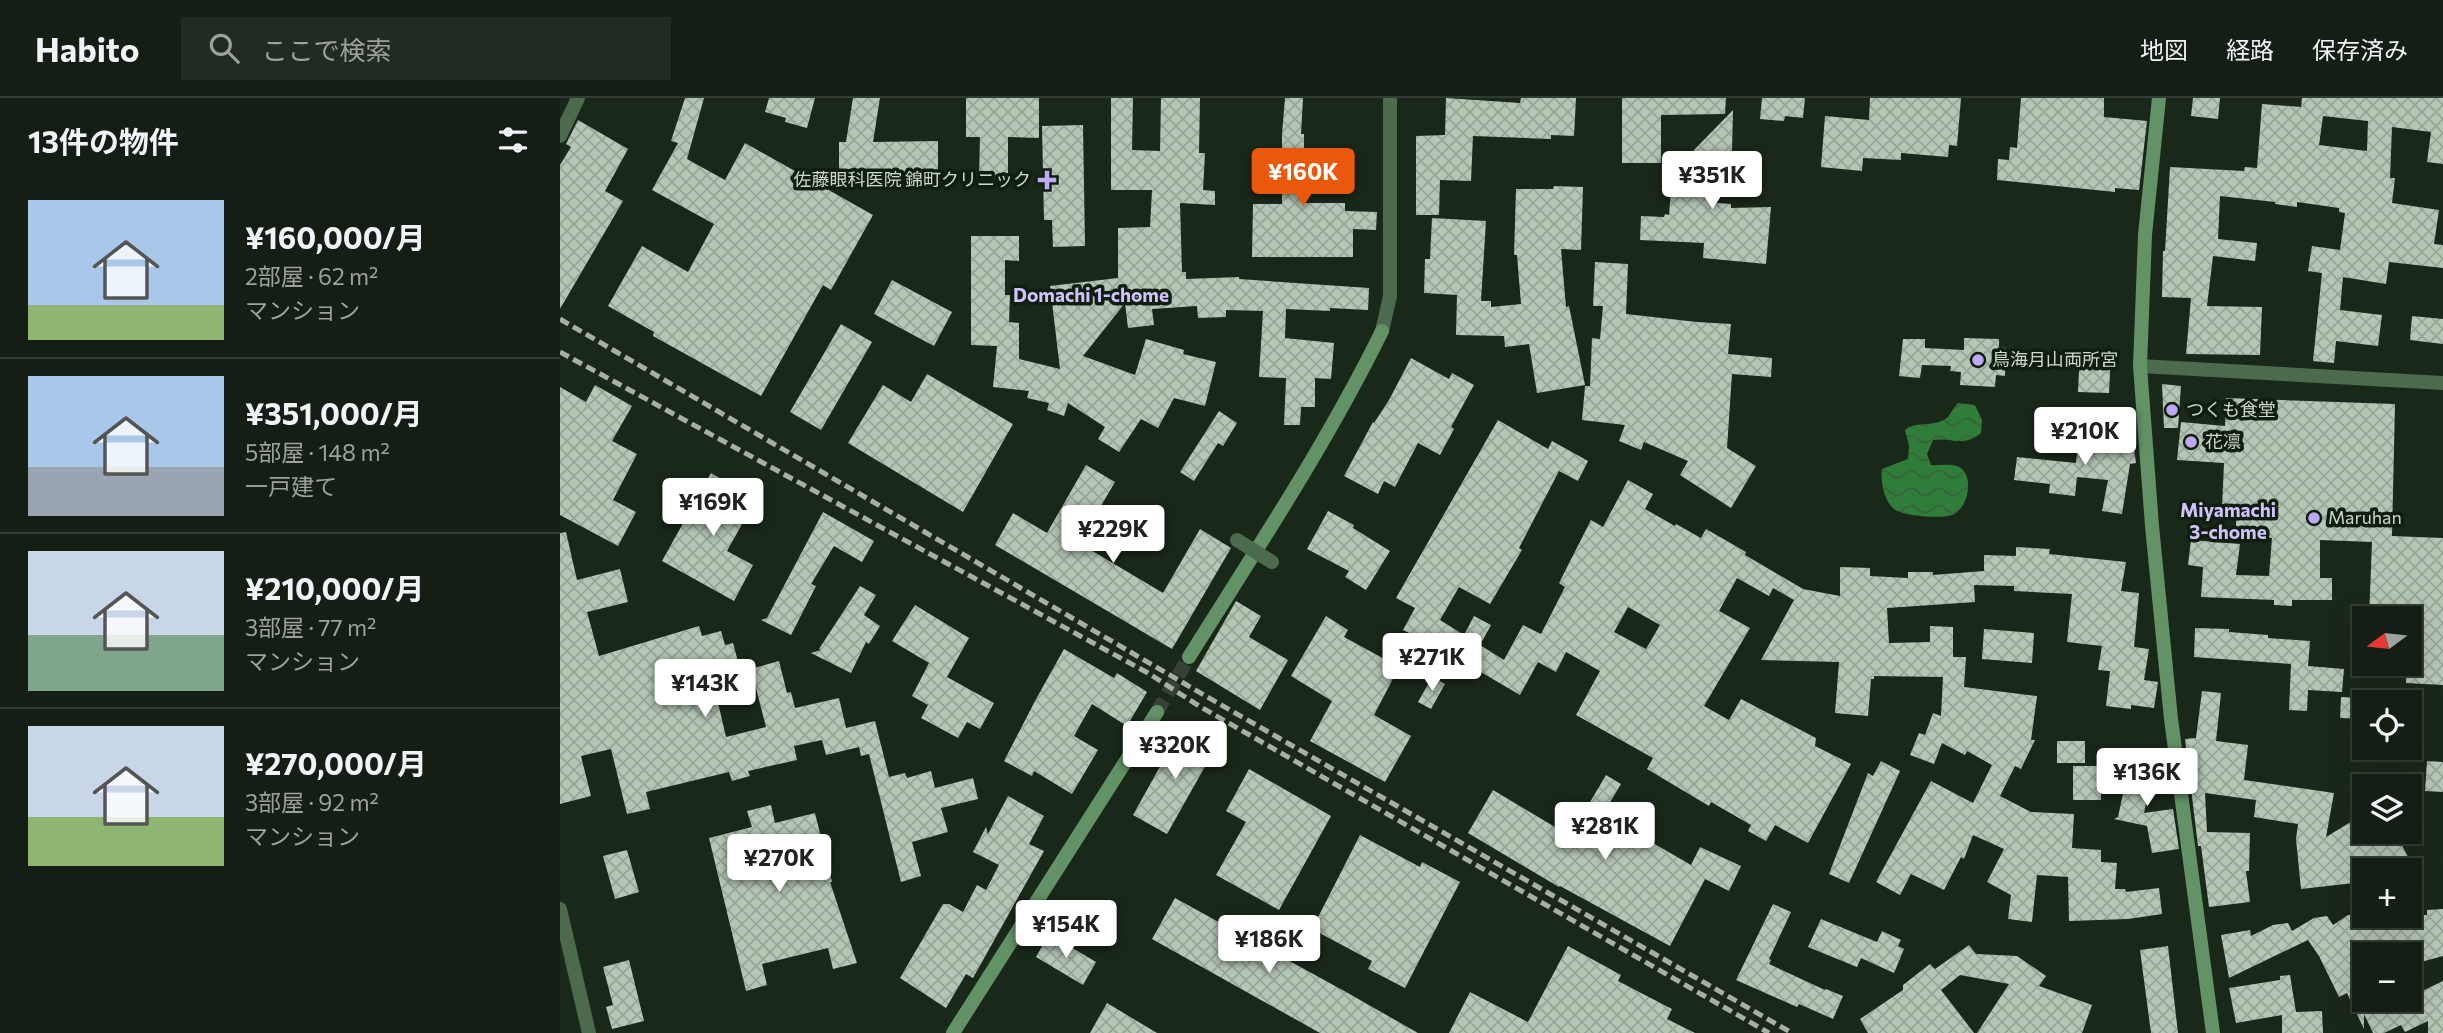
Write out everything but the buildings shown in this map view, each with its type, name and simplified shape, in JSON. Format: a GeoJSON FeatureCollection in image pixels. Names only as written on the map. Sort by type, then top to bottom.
{"type":"FeatureCollection","features":[{"type":"Feature","properties":{"kind":"street"},"geometry":{"type":"LineString","coordinates":[[560,136],[578,98]]}},
{"type":"Feature","properties":{"kind":"street"},"geometry":{"type":"LineString","coordinates":[[1189,657],[1317,451],[1357,383],[1382,331],[1391,283],[1390,98]]}},
{"type":"Feature","properties":{"kind":"street"},"geometry":{"type":"LineString","coordinates":[[2159,98],[2145,235],[2140,366],[2151,526],[2171,719],[2213,1033]]}},
{"type":"Feature","properties":{"kind":"street"},"geometry":{"type":"LineString","coordinates":[[2140,366],[2443,383]]}},
{"type":"Feature","properties":{"kind":"street"},"geometry":{"type":"LineString","coordinates":[[1237,540],[1272,562]]}},
{"type":"Feature","properties":{"kind":"street"},"geometry":{"type":"LineString","coordinates":[[953,1033],[1157,712]]}},
{"type":"Feature","properties":{"kind":"street"},"geometry":{"type":"LineString","coordinates":[[560,909],[590,1033]]}},
{"type":"Feature","properties":{"kind":"water"},"geometry":{"type":"Polygon","coordinates":[[[1958,403],[1975,405],[1982,420],[1981,433],[1963,441],[1933,440],[1927,454],[1931,465],[1955,466],[1966,474],[1968,487],[1962,507],[1952,515],[1940,517],[1913,515],[1894,509],[1884,490],[1882,469],[1908,459],[1909,446],[1905,430],[1915,425],[1943,420],[1958,403]]]}},
{"type":"Feature","properties":{"kind":"tunnel"},"geometry":{"type":"LineString","coordinates":[[1157,712],[1189,657]]}},
{"type":"Feature","properties":{"kind":"railway"},"geometry":{"type":"LineString","coordinates":[[560,319],[1204,695],[1792,1033]]}},
{"type":"Feature","properties":{"kind":"railway"},"geometry":{"type":"LineString","coordinates":[[560,352],[1148,673],[1199,706],[1769,1033]]}},
{"type":"Feature","properties":{"kind":"place","name":"佐藤眼科医院 錦町クリニック"},"geometry":{"type":"Point","coordinates":[1047,180]}},
{"type":"Feature","properties":{"kind":"place","name":"鳥海月山両所宮"},"geometry":{"type":"Point","coordinates":[1978,360]}},
{"type":"Feature","properties":{"kind":"place","name":"つくも食堂"},"geometry":{"type":"Point","coordinates":[2172,410]}},
{"type":"Feature","properties":{"kind":"place","name":"花凛"},"geometry":{"type":"Point","coordinates":[2191,442]}},
{"type":"Feature","properties":{"kind":"place","name":"Maruhan"},"geometry":{"type":"Point","coordinates":[2314,518]}},
{"type":"Feature","properties":{"kind":"district","name":"Domachi 1-chome"},"geometry":{"type":"Point","coordinates":[1091,295]}},
{"type":"Feature","properties":{"kind":"district","name":"Miyamachi 3-chome"},"geometry":{"type":"Point","coordinates":[2228,521]}}]}
